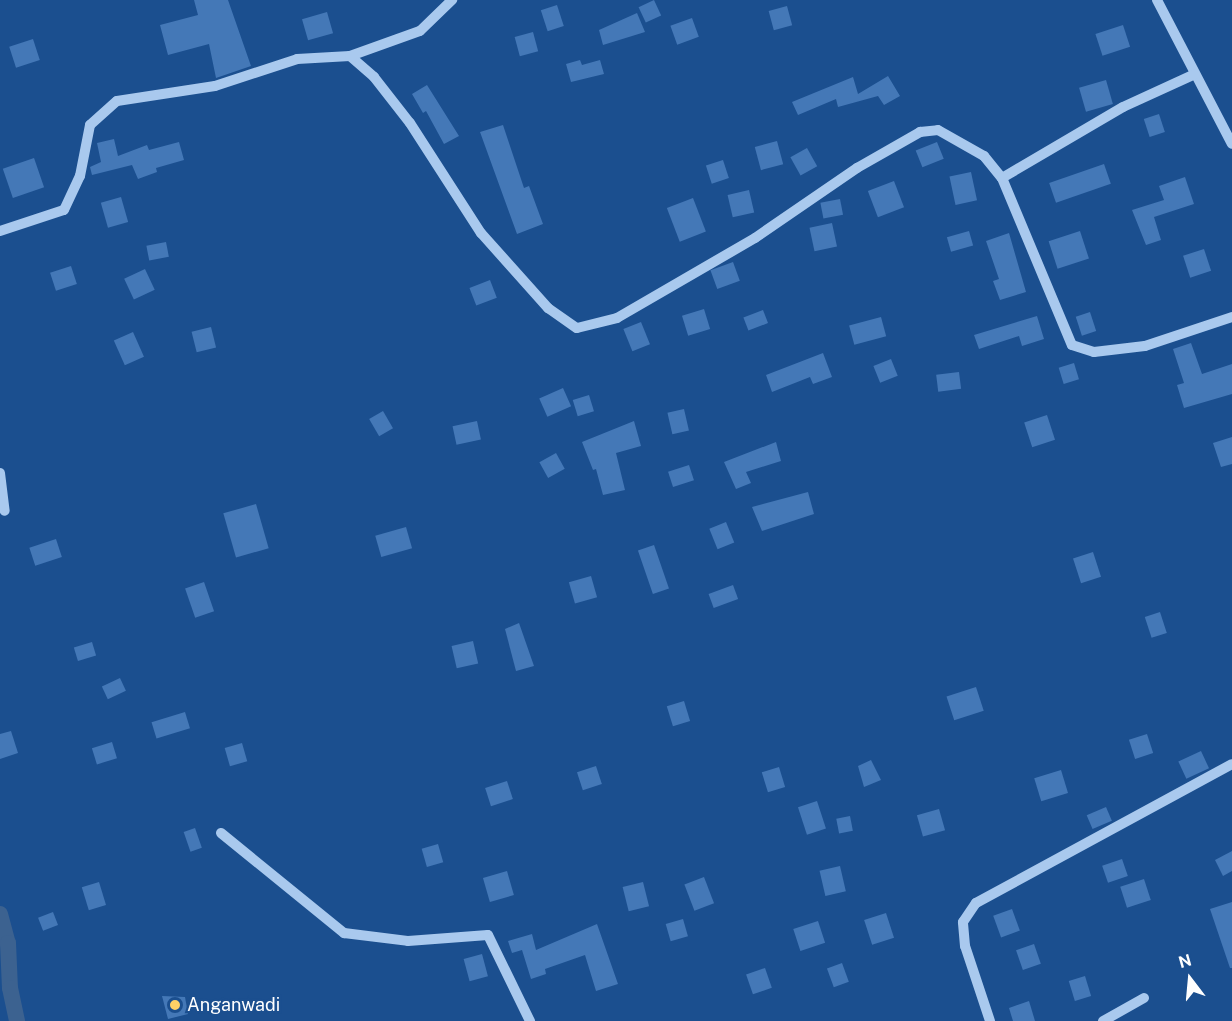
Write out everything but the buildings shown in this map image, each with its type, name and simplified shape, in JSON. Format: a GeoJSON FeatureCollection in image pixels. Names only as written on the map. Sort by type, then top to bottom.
{"type":"FeatureCollection","features":[{"type":"Feature","properties":{"kind":"street"},"geometry":{"type":"LineString","coordinates":[[0,231],[64,210],[80,176],[90,125],[117,101],[215,86],[297,59],[350,56],[420,31],[452,0]]}},
{"type":"Feature","properties":{"kind":"street"},"geometry":{"type":"LineString","coordinates":[[1157,0],[1232,144]]}},
{"type":"Feature","properties":{"kind":"street"},"geometry":{"type":"LineString","coordinates":[[350,56],[374,77],[410,123],[481,233],[548,308],[577,328],[617,318],[755,238],[819,190],[921,132],[938,130],[984,156],[1002,178],[1072,345],[1094,352],[1145,346],[1232,317]]}},
{"type":"Feature","properties":{"kind":"street"},"geometry":{"type":"LineString","coordinates":[[1002,178],[1123,107],[1195,74]]}},
{"type":"Feature","properties":{"kind":"street"},"geometry":{"type":"LineString","coordinates":[[0,473],[5,511]]}},
{"type":"Feature","properties":{"kind":"street"},"geometry":{"type":"LineString","coordinates":[[990,1021],[965,946],[963,922],[976,903],[1232,764]]}},
{"type":"Feature","properties":{"kind":"street"},"geometry":{"type":"LineString","coordinates":[[221,833],[344,933],[408,941],[488,935],[530,1021]]}},
{"type":"Feature","properties":{"kind":"street"},"geometry":{"type":"LineString","coordinates":[[1103,1021],[1143,998]]}},
{"type":"Feature","properties":{"kind":"waterway"},"geometry":{"type":"LineString","coordinates":[[0,914],[8,943],[10,988],[17,1021]]}},
{"type":"Feature","properties":{"kind":"place","name":"Anganwadi"},"geometry":{"type":"Point","coordinates":[175,1005]}}]}
